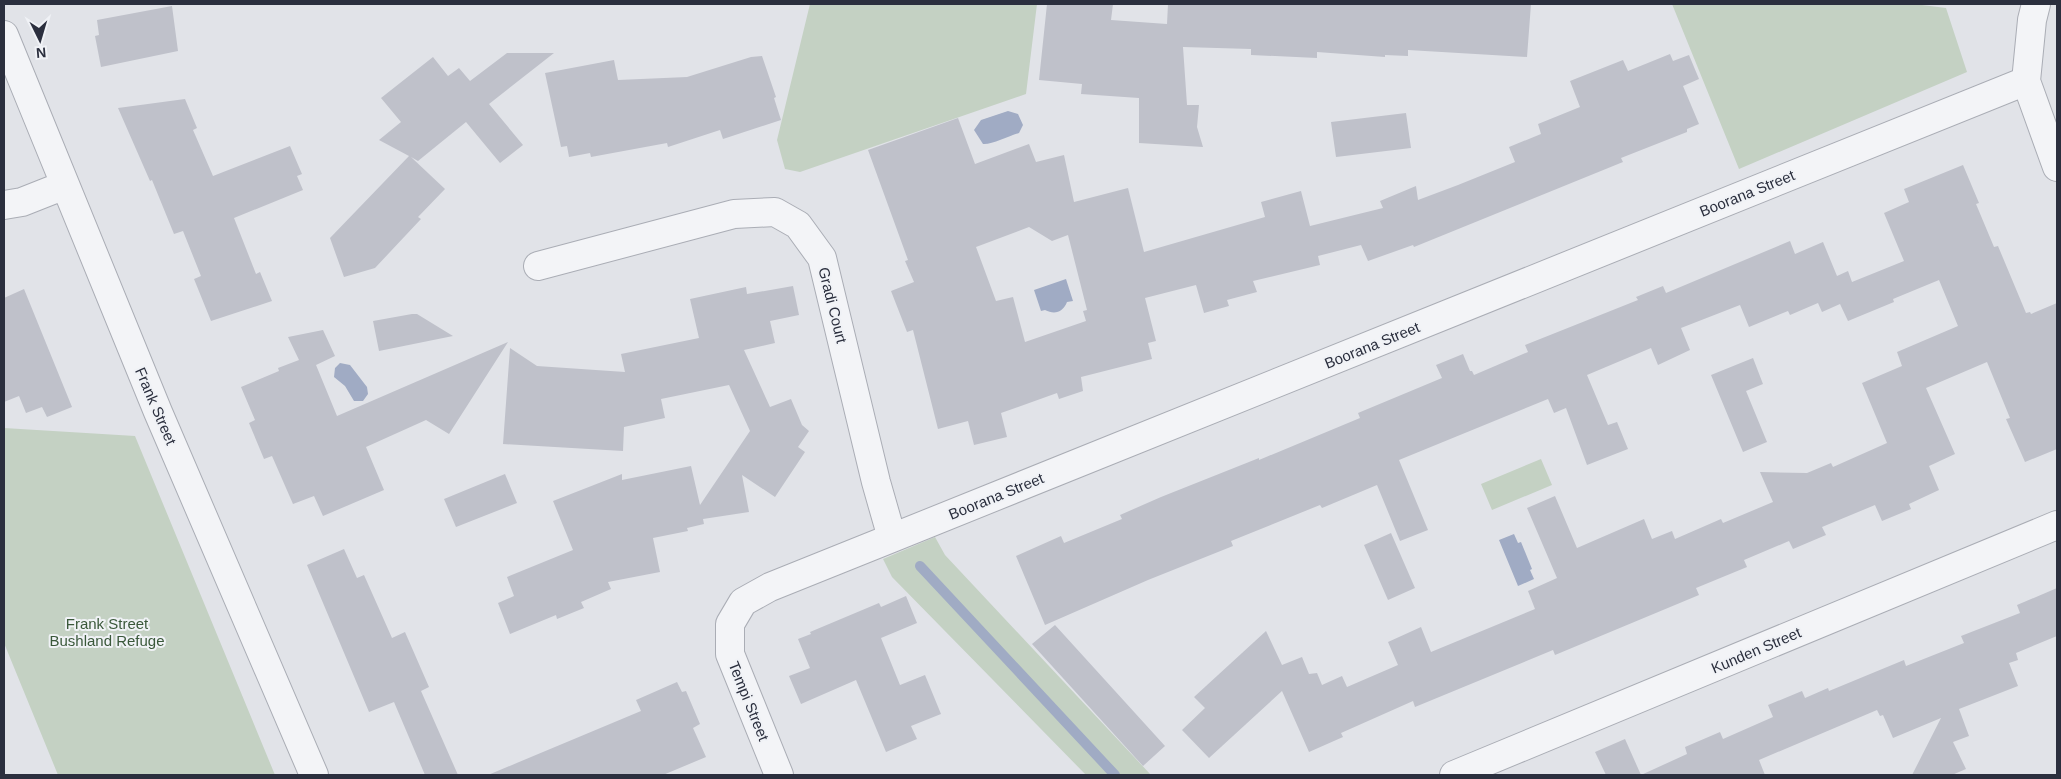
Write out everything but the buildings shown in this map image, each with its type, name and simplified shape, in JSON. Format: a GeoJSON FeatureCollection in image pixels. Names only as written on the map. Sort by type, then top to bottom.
{"type":"FeatureCollection","features":[{"type":"Feature","properties":{"kind":"street"},"geometry":{"type":"LineString","coordinates":[[2036,4],[2032,20],[2026,81],[2057,167]]}},
{"type":"Feature","properties":{"kind":"street","name":"Frank Street"},"geometry":{"type":"LineString","coordinates":[[4,35],[158,412],[314,775]]}},
{"type":"Feature","properties":{"kind":"street","name":"Boorana Street"},"geometry":{"type":"LineString","coordinates":[[730,624],[743,602],[770,587],[2026,81]]}},
{"type":"Feature","properties":{"kind":"street"},"geometry":{"type":"LineString","coordinates":[[4,205],[22,202],[65,185]]}},
{"type":"Feature","properties":{"kind":"street","name":"Gradi Court"},"geometry":{"type":"LineString","coordinates":[[538,266],[734,214],[775,212],[798,225],[822,258],[876,482],[892,538]]}},
{"type":"Feature","properties":{"kind":"street","name":"Kunden Street"},"geometry":{"type":"LineString","coordinates":[[1454,775],[2057,524]]}},
{"type":"Feature","properties":{"kind":"street","name":"Tempi Street"},"geometry":{"type":"LineString","coordinates":[[730,624],[730,654],[779,775]]}},
{"type":"Feature","properties":{"kind":"green space"},"geometry":{"type":"Polygon","coordinates":[[[810,4],[1037,4],[1026,94],[800,172],[785,169],[777,140],[810,4]]]}},
{"type":"Feature","properties":{"kind":"green space"},"geometry":{"type":"Polygon","coordinates":[[[1672,4],[1914,4],[1946,8],[1967,72],[1739,169],[1672,4]]]}},
{"type":"Feature","properties":{"kind":"green space","name":"Frank Street Bushland Refuge"},"geometry":{"type":"Polygon","coordinates":[[[4,428],[135,436],[275,775],[58,775],[4,643],[4,428]]]}},
{"type":"Feature","properties":{"kind":"green space"},"geometry":{"type":"Polygon","coordinates":[[[1541,459],[1552,485],[1492,510],[1481,484],[1541,459]]]}},
{"type":"Feature","properties":{"kind":"green space"},"geometry":{"type":"Polygon","coordinates":[[[935,537],[945,555],[1151,775],[1086,775],[892,577],[883,559],[935,537]]]}},
{"type":"Feature","properties":{"kind":"water"},"geometry":{"type":"Polygon","coordinates":[[[1008,111],[1018,114],[1023,125],[1019,133],[995,142],[983,144],[974,130],[981,120],[1008,111]]]}},
{"type":"Feature","properties":{"kind":"water"},"geometry":{"type":"Polygon","coordinates":[[[1066,279],[1073,301],[1067,302],[1058,312],[1041,311],[1034,290],[1066,279]]]}},
{"type":"Feature","properties":{"kind":"water"},"geometry":{"type":"Polygon","coordinates":[[[340,363],[350,365],[367,387],[368,394],[363,401],[354,401],[345,386],[334,377],[335,368],[340,363]]]}},
{"type":"Feature","properties":{"kind":"water"},"geometry":{"type":"Polygon","coordinates":[[[1514,534],[1518,543],[1521,542],[1534,579],[1518,586],[1499,540],[1514,534]]]}},
{"type":"Feature","properties":{"kind":"waterway"},"geometry":{"type":"LineString","coordinates":[[920,566],[1115,775]]}}]}
